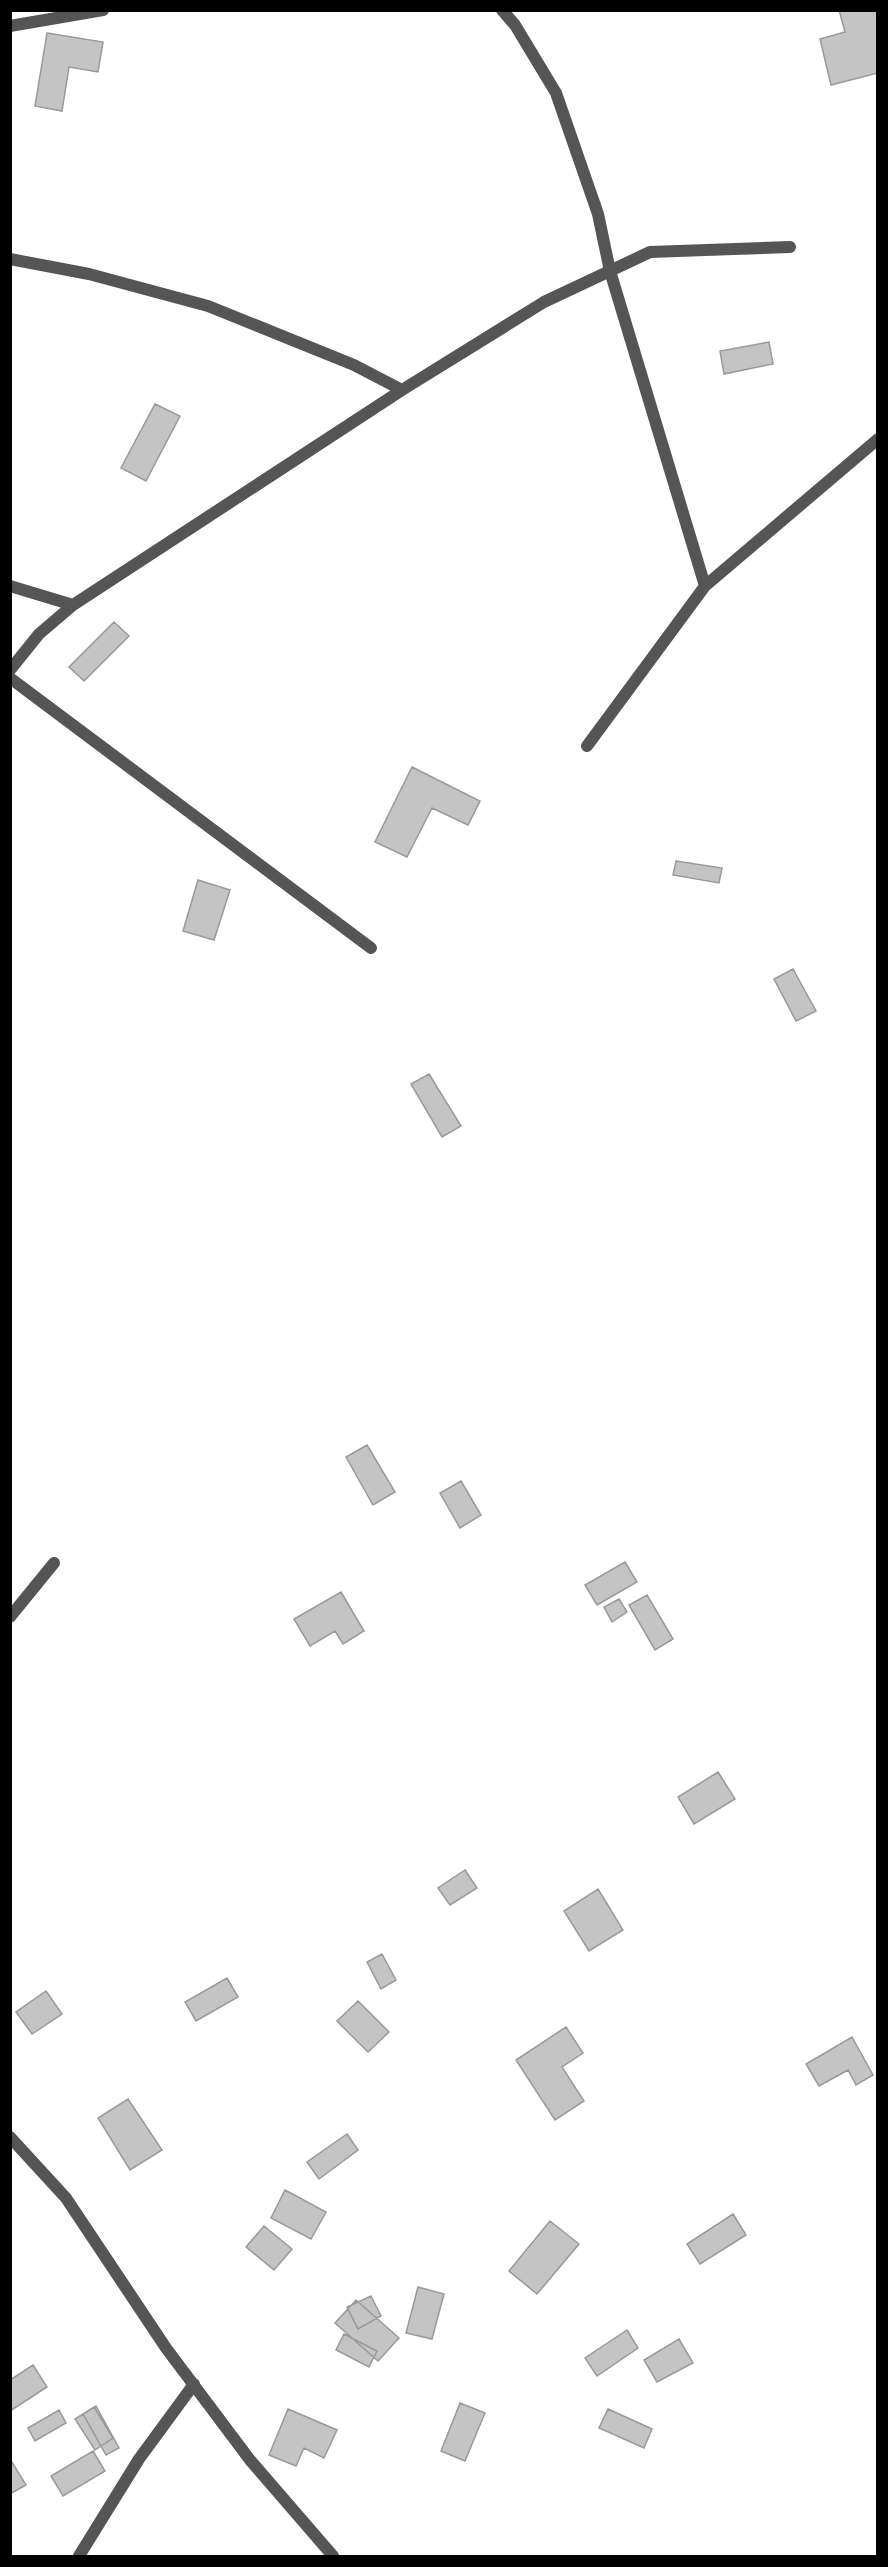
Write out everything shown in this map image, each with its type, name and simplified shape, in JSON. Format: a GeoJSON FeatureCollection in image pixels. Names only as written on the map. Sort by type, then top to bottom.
{"type":"FeatureCollection","features":[{"type":"Feature","properties":{"kind":"street"},"geometry":{"type":"LineString","coordinates":[[10,26],[103,10]]}},
{"type":"Feature","properties":{"kind":"street"},"geometry":{"type":"LineString","coordinates":[[502,10],[515,25],[556,93],[598,214],[610,271],[705,585]]}},
{"type":"Feature","properties":{"kind":"street"},"geometry":{"type":"LineString","coordinates":[[10,670],[39,634],[73,605],[402,390],[544,302],[650,252],[790,247]]}},
{"type":"Feature","properties":{"kind":"street"},"geometry":{"type":"LineString","coordinates":[[10,259],[89,274],[208,306],[354,365],[402,390]]}},
{"type":"Feature","properties":{"kind":"street"},"geometry":{"type":"LineString","coordinates":[[587,746],[705,585],[878,439]]}},
{"type":"Feature","properties":{"kind":"street"},"geometry":{"type":"LineString","coordinates":[[10,586],[73,605]]}},
{"type":"Feature","properties":{"kind":"street"},"geometry":{"type":"LineString","coordinates":[[10,678],[371,948]]}},
{"type":"Feature","properties":{"kind":"street"},"geometry":{"type":"LineString","coordinates":[[10,1617],[54,1563]]}},
{"type":"Feature","properties":{"kind":"street"},"geometry":{"type":"LineString","coordinates":[[10,2137],[66,2198],[166,2348],[250,2460],[333,2556]]}},
{"type":"Feature","properties":{"kind":"street"},"geometry":{"type":"LineString","coordinates":[[79,2556],[139,2459],[194,2384]]}},
{"type":"Feature","properties":{"kind":"building"},"geometry":{"type":"Polygon","coordinates":[[[839,10],[878,10],[878,73],[831,85],[820,39],[845,32],[839,10]]]}},
{"type":"Feature","properties":{"kind":"building"},"geometry":{"type":"Polygon","coordinates":[[[47,33],[103,42],[98,72],[69,67],[62,111],[35,106],[47,33]]]}},
{"type":"Feature","properties":{"kind":"building"},"geometry":{"type":"Polygon","coordinates":[[[769,342],[773,364],[724,374],[720,351],[769,342]]]}},
{"type":"Feature","properties":{"kind":"building"},"geometry":{"type":"Polygon","coordinates":[[[155,404],[180,416],[146,481],[121,468],[155,404]]]}},
{"type":"Feature","properties":{"kind":"building"},"geometry":{"type":"Polygon","coordinates":[[[114,622],[129,636],[84,681],[69,667],[114,622]]]}},
{"type":"Feature","properties":{"kind":"building"},"geometry":{"type":"Polygon","coordinates":[[[412,767],[480,801],[468,825],[432,808],[407,857],[375,842],[412,767]]]}},
{"type":"Feature","properties":{"kind":"building"},"geometry":{"type":"Polygon","coordinates":[[[676,861],[722,868],[719,883],[673,875],[676,861]]]}},
{"type":"Feature","properties":{"kind":"building"},"geometry":{"type":"Polygon","coordinates":[[[198,880],[230,890],[214,940],[183,931],[198,880]]]}},
{"type":"Feature","properties":{"kind":"building"},"geometry":{"type":"Polygon","coordinates":[[[793,969],[816,1011],[796,1021],[774,979],[793,969]]]}},
{"type":"Feature","properties":{"kind":"building"},"geometry":{"type":"Polygon","coordinates":[[[429,1074],[461,1126],[442,1137],[411,1084],[429,1074]]]}},
{"type":"Feature","properties":{"kind":"building"},"geometry":{"type":"Polygon","coordinates":[[[367,1445],[395,1492],[373,1505],[346,1457],[367,1445]]]}},
{"type":"Feature","properties":{"kind":"building"},"geometry":{"type":"Polygon","coordinates":[[[461,1481],[481,1515],[460,1528],[440,1493],[461,1481]]]}},
{"type":"Feature","properties":{"kind":"building"},"geometry":{"type":"Polygon","coordinates":[[[625,1562],[637,1582],[597,1605],[585,1585],[625,1562]]]}},
{"type":"Feature","properties":{"kind":"building"},"geometry":{"type":"Polygon","coordinates":[[[341,1592],[364,1631],[343,1644],[335,1631],[310,1646],[294,1619],[341,1592]]]}},
{"type":"Feature","properties":{"kind":"building"},"geometry":{"type":"Polygon","coordinates":[[[647,1595],[673,1639],[655,1650],[629,1605],[647,1595]]]}},
{"type":"Feature","properties":{"kind":"building"},"geometry":{"type":"Polygon","coordinates":[[[619,1599],[627,1612],[612,1622],[604,1607],[619,1599]]]}},
{"type":"Feature","properties":{"kind":"building"},"geometry":{"type":"Polygon","coordinates":[[[718,1772],[735,1799],[694,1824],[678,1797],[718,1772]]]}},
{"type":"Feature","properties":{"kind":"building"},"geometry":{"type":"Polygon","coordinates":[[[465,1870],[477,1888],[450,1905],[438,1888],[465,1870]]]}},
{"type":"Feature","properties":{"kind":"building"},"geometry":{"type":"Polygon","coordinates":[[[598,1889],[623,1930],[589,1951],[564,1911],[598,1889]]]}},
{"type":"Feature","properties":{"kind":"building"},"geometry":{"type":"Polygon","coordinates":[[[382,1954],[396,1980],[381,1989],[367,1962],[382,1954]]]}},
{"type":"Feature","properties":{"kind":"building"},"geometry":{"type":"Polygon","coordinates":[[[227,1978],[238,1997],[196,2021],[185,2002],[227,1978]]]}},
{"type":"Feature","properties":{"kind":"building"},"geometry":{"type":"Polygon","coordinates":[[[46,1991],[62,2014],[32,2034],[16,2012],[46,1991]]]}},
{"type":"Feature","properties":{"kind":"building"},"geometry":{"type":"Polygon","coordinates":[[[358,2001],[389,2032],[368,2052],[337,2021],[358,2001]]]}},
{"type":"Feature","properties":{"kind":"building"},"geometry":{"type":"Polygon","coordinates":[[[566,2027],[583,2053],[562,2067],[584,2101],[555,2120],[516,2060],[566,2027]]]}},
{"type":"Feature","properties":{"kind":"building"},"geometry":{"type":"Polygon","coordinates":[[[852,2037],[873,2075],[856,2085],[848,2070],[819,2086],[806,2064],[852,2037]]]}},
{"type":"Feature","properties":{"kind":"building"},"geometry":{"type":"Polygon","coordinates":[[[128,2099],[162,2150],[130,2170],[98,2118],[128,2099]]]}},
{"type":"Feature","properties":{"kind":"building"},"geometry":{"type":"Polygon","coordinates":[[[347,2134],[358,2150],[319,2179],[307,2162],[347,2134]]]}},
{"type":"Feature","properties":{"kind":"building"},"geometry":{"type":"Polygon","coordinates":[[[285,2190],[326,2212],[311,2239],[271,2218],[285,2190]]]}},
{"type":"Feature","properties":{"kind":"building"},"geometry":{"type":"Polygon","coordinates":[[[733,2214],[746,2235],[700,2264],[687,2244],[733,2214]]]}},
{"type":"Feature","properties":{"kind":"building"},"geometry":{"type":"Polygon","coordinates":[[[550,2221],[579,2244],[537,2294],[509,2271],[550,2221]]]}},
{"type":"Feature","properties":{"kind":"building"},"geometry":{"type":"Polygon","coordinates":[[[264,2226],[292,2249],[274,2270],[246,2247],[264,2226]]]}},
{"type":"Feature","properties":{"kind":"building"},"geometry":{"type":"Polygon","coordinates":[[[418,2287],[444,2294],[432,2339],[406,2333],[418,2287]]]}},
{"type":"Feature","properties":{"kind":"building"},"geometry":{"type":"Polygon","coordinates":[[[371,2296],[381,2316],[358,2329],[347,2307],[371,2296]]]}},
{"type":"Feature","properties":{"kind":"building"},"geometry":{"type":"Polygon","coordinates":[[[356,2300],[399,2338],[378,2361],[335,2323],[356,2300]]]}},
{"type":"Feature","properties":{"kind":"building"},"geometry":{"type":"Polygon","coordinates":[[[627,2330],[638,2348],[597,2376],[585,2358],[627,2330]]]}},
{"type":"Feature","properties":{"kind":"building"},"geometry":{"type":"Polygon","coordinates":[[[344,2334],[377,2351],[369,2367],[336,2350],[344,2334]]]}},
{"type":"Feature","properties":{"kind":"building"},"geometry":{"type":"Polygon","coordinates":[[[679,2339],[693,2363],[657,2382],[644,2360],[679,2339]]]}},
{"type":"Feature","properties":{"kind":"building"},"geometry":{"type":"Polygon","coordinates":[[[33,2365],[47,2387],[10,2411],[10,2380],[33,2365]]]}},
{"type":"Feature","properties":{"kind":"building"},"geometry":{"type":"Polygon","coordinates":[[[460,2403],[485,2413],[465,2461],[441,2451],[460,2403]]]}},
{"type":"Feature","properties":{"kind":"building"},"geometry":{"type":"Polygon","coordinates":[[[96,2406],[119,2448],[106,2455],[83,2414],[96,2406]]]}},
{"type":"Feature","properties":{"kind":"building"},"geometry":{"type":"Polygon","coordinates":[[[94,2407],[113,2438],[95,2450],[75,2419],[94,2407]]]}},
{"type":"Feature","properties":{"kind":"building"},"geometry":{"type":"Polygon","coordinates":[[[288,2409],[337,2430],[324,2458],[304,2448],[296,2466],[269,2455],[288,2409]]]}},
{"type":"Feature","properties":{"kind":"building"},"geometry":{"type":"Polygon","coordinates":[[[608,2409],[652,2429],[644,2448],[599,2428],[608,2409]]]}},
{"type":"Feature","properties":{"kind":"building"},"geometry":{"type":"Polygon","coordinates":[[[59,2410],[66,2423],[35,2441],[28,2428],[59,2410]]]}},
{"type":"Feature","properties":{"kind":"building"},"geometry":{"type":"Polygon","coordinates":[[[93,2451],[105,2471],[63,2496],[51,2476],[93,2451]]]}},
{"type":"Feature","properties":{"kind":"building"},"geometry":{"type":"Polygon","coordinates":[[[10,2459],[26,2485],[10,2494],[10,2459]]]}}]}
